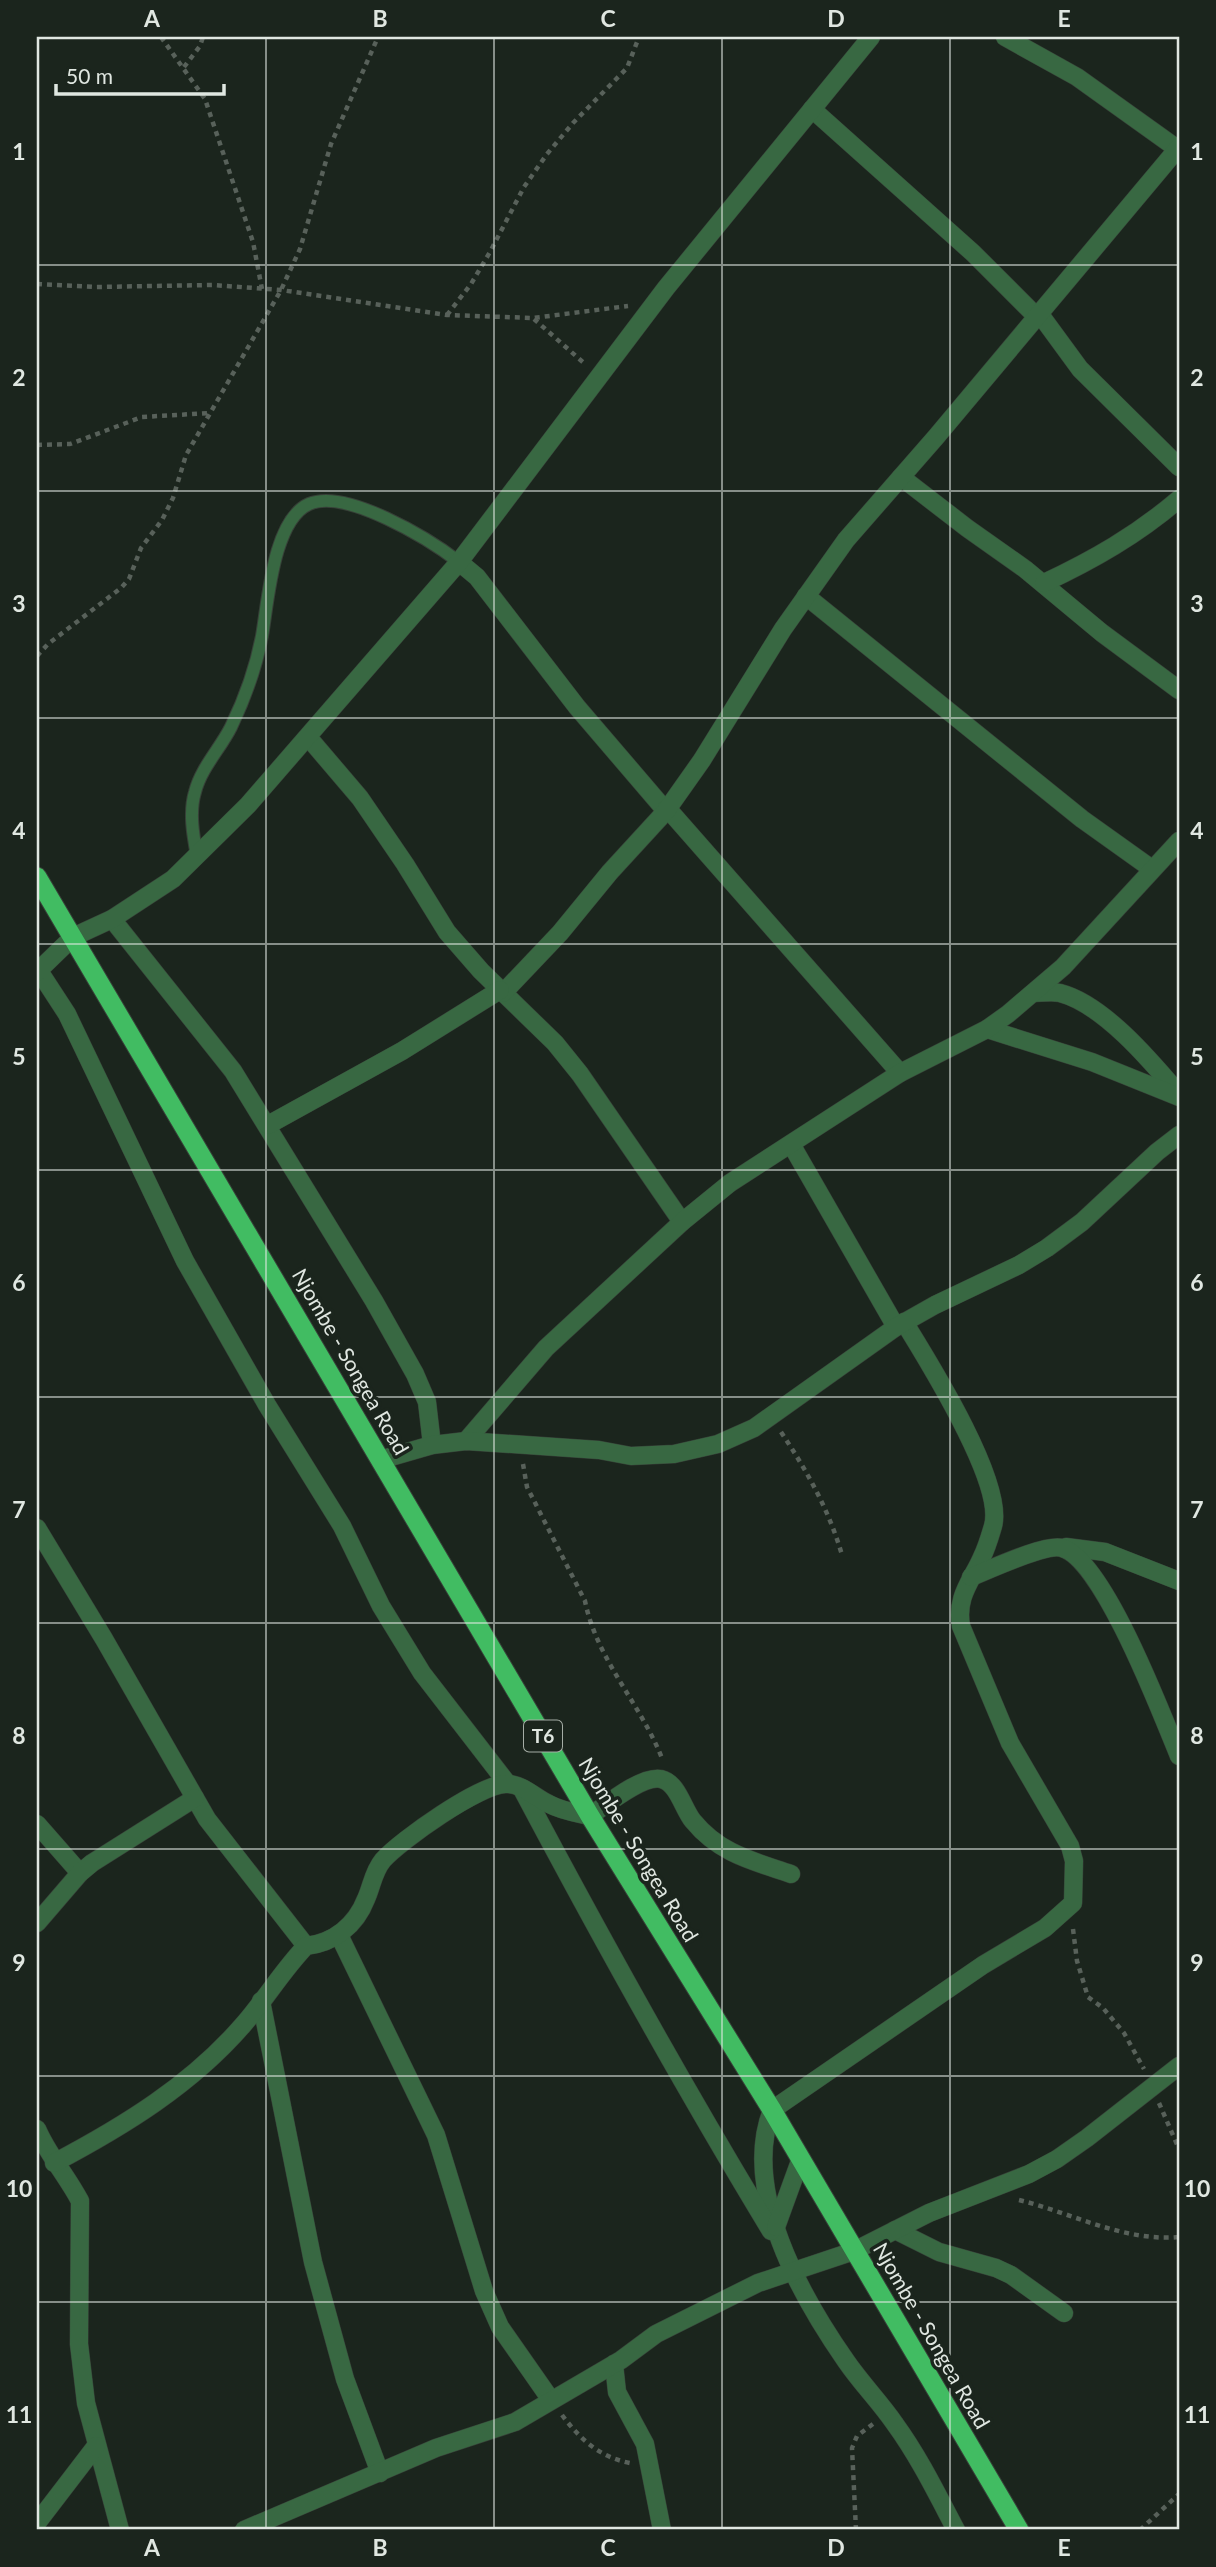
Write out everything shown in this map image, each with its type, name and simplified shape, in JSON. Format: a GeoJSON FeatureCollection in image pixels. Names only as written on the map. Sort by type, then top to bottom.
{"type":"FeatureCollection","features":[{"type":"Feature","properties":{"kind":"highway","name":"T6"},"geometry":{"type":"LineString","coordinates":[[37,877],[73,937]]}},
{"type":"Feature","properties":{"kind":"highway","name":"Njombe - Songea Road"},"geometry":{"type":"LineString","coordinates":[[73,937],[590,1816],[772,2109],[800,2161],[1019,2530]]}},
{"type":"Feature","properties":{"kind":"street"},"geometry":{"type":"LineString","coordinates":[[872,37],[653,304],[458,562],[248,805],[173,879],[112,919],[73,937],[38,972],[67,1014],[185,1261],[267,1405],[342,1526],[382,1606],[422,1672],[515,1786],[696,2106],[781,2246],[793,2272],[846,2361],[889,2416],[924,2469],[956,2530]]}},
{"type":"Feature","properties":{"kind":"street"},"geometry":{"type":"LineString","coordinates":[[268,1125],[402,1051],[501,991],[560,933],[666,809],[702,760],[783,629],[846,540],[1179,148],[1077,77],[1005,37]]}},
{"type":"Feature","properties":{"kind":"street"},"geometry":{"type":"LineString","coordinates":[[812,109],[1037,314],[1080,369],[1179,467]]}},
{"type":"Feature","properties":{"kind":"street"},"geometry":{"type":"LineString","coordinates":[[901,477],[1044,583],[1102,633],[1179,690]]}},
{"type":"Feature","properties":{"kind":"street"},"geometry":{"type":"LineString","coordinates":[[1044,583],[1090,562],[1136,534],[1179,499]]}},
{"type":"Feature","properties":{"kind":"street"},"geometry":{"type":"LineString","coordinates":[[458,562],[477,577],[577,707],[900,1073]]}},
{"type":"Feature","properties":{"kind":"street"},"geometry":{"type":"LineString","coordinates":[[806,596],[1082,819],[1152,869]]}},
{"type":"Feature","properties":{"kind":"street"},"geometry":{"type":"LineString","coordinates":[[308,737],[360,799],[447,932],[501,991],[555,1043],[580,1074],[682,1222]]}},
{"type":"Feature","properties":{"kind":"street"},"geometry":{"type":"LineString","coordinates":[[466,1441],[546,1348],[682,1222],[730,1184],[791,1144],[900,1073],[987,1028],[1033,993],[1063,967],[1179,841]]}},
{"type":"Feature","properties":{"kind":"street"},"geometry":{"type":"LineString","coordinates":[[112,919],[233,1070],[268,1125],[415,1374],[427,1402],[432,1445]]}},
{"type":"Feature","properties":{"kind":"street"},"geometry":{"type":"LineString","coordinates":[[1033,993],[1058,993],[1083,1002],[1133,1043],[1179,1096]]}},
{"type":"Feature","properties":{"kind":"street"},"geometry":{"type":"LineString","coordinates":[[987,1028],[1092,1062],[1179,1096]]}},
{"type":"Feature","properties":{"kind":"street"},"geometry":{"type":"LineString","coordinates":[[380,1461],[432,1445],[466,1441],[599,1450],[631,1456],[674,1454],[718,1444],[771,1417],[900,1324],[1047,1248],[1082,1222],[1179,1135]]}},
{"type":"Feature","properties":{"kind":"street"},"geometry":{"type":"LineString","coordinates":[[781,2246],[762,2159],[766,2126],[772,2109],[983,1965],[1045,1928],[1073,1903],[1074,1861],[1070,1846],[1010,1743],[961,1626],[958,1612],[961,1599],[982,1557],[994,1523],[988,1479],[958,1415],[791,1144]]}},
{"type":"Feature","properties":{"kind":"street"},"geometry":{"type":"LineString","coordinates":[[37,1528],[207,1819],[306,1946]]}},
{"type":"Feature","properties":{"kind":"street"},"geometry":{"type":"LineString","coordinates":[[971,1577],[1044,1549],[1059,1547],[1104,1552],[1179,1581]]}},
{"type":"Feature","properties":{"kind":"street"},"geometry":{"type":"LineString","coordinates":[[1059,1547],[1074,1552],[1103,1592],[1139,1662],[1179,1756]]}},
{"type":"Feature","properties":{"kind":"street"},"geometry":{"type":"LineString","coordinates":[[54,2163],[126,2124],[170,2093],[243,2025],[306,1946],[319,1945],[339,1935],[356,1919],[382,1861],[434,1820],[492,1786],[515,1786],[558,1808],[590,1816],[630,1789],[648,1780],[661,1779],[670,1784],[691,1819],[720,1847],[791,1874]]}},
{"type":"Feature","properties":{"kind":"street"},"geometry":{"type":"LineString","coordinates":[[37,1923],[92,1863],[195,1798]]}},
{"type":"Feature","properties":{"kind":"street"},"geometry":{"type":"LineString","coordinates":[[37,1824],[80,1873]]}},
{"type":"Feature","properties":{"kind":"street"},"geometry":{"type":"LineString","coordinates":[[339,1935],[436,2135],[484,2291],[500,2327],[551,2400]]}},
{"type":"Feature","properties":{"kind":"street"},"geometry":{"type":"LineString","coordinates":[[261,2001],[313,2262],[345,2379],[380,2473]]}},
{"type":"Feature","properties":{"kind":"street"},"geometry":{"type":"LineString","coordinates":[[244,2530],[436,2448],[515,2422],[614,2364],[656,2334],[758,2283],[854,2251],[929,2213],[984,2193],[1057,2159],[1179,2066]]}},
{"type":"Feature","properties":{"kind":"street"},"geometry":{"type":"LineString","coordinates":[[37,2129],[54,2163],[80,2201],[79,2344],[86,2403],[120,2530]]}},
{"type":"Feature","properties":{"kind":"street"},"geometry":{"type":"LineString","coordinates":[[776,2227],[800,2161]]}},
{"type":"Feature","properties":{"kind":"street"},"geometry":{"type":"LineString","coordinates":[[895,2230],[939,2252],[996,2268],[1011,2275],[1064,2313]]}},
{"type":"Feature","properties":{"kind":"street"},"geometry":{"type":"LineString","coordinates":[[614,2364],[617,2392],[645,2444],[662,2530]]}},
{"type":"Feature","properties":{"kind":"street"},"geometry":{"type":"LineString","coordinates":[[37,2523],[96,2446]]}},
{"type":"Feature","properties":{"kind":"lane"},"geometry":{"type":"LineString","coordinates":[[197,856],[192,807],[195,792],[230,728],[250,683],[282,538],[292,519],[307,505],[330,499],[358,507],[392,522],[436,544],[458,562]]}},
{"type":"Feature","properties":{"kind":"path"},"geometry":{"type":"LineString","coordinates":[[161,37],[197,85],[210,111],[253,242],[262,289]]}},
{"type":"Feature","properties":{"kind":"path"},"geometry":{"type":"LineString","coordinates":[[184,67],[200,46],[203,37]]}},
{"type":"Feature","properties":{"kind":"path"},"geometry":{"type":"LineString","coordinates":[[37,656],[121,588],[129,579],[141,548],[162,520],[173,498],[186,455],[281,290],[300,249],[331,144],[378,37]]}},
{"type":"Feature","properties":{"kind":"path"},"geometry":{"type":"LineString","coordinates":[[447,315],[471,284],[524,187],[547,154],[627,68],[639,37]]}},
{"type":"Feature","properties":{"kind":"path"},"geometry":{"type":"LineString","coordinates":[[37,284],[95,287],[214,285],[281,290],[447,315],[533,318],[653,304]]}},
{"type":"Feature","properties":{"kind":"path"},"geometry":{"type":"LineString","coordinates":[[533,318],[599,376]]}},
{"type":"Feature","properties":{"kind":"path"},"geometry":{"type":"LineString","coordinates":[[37,445],[70,444],[142,417],[210,413]]}},
{"type":"Feature","properties":{"kind":"path"},"geometry":{"type":"LineString","coordinates":[[771,1417],[795,1453],[833,1521],[842,1555]]}},
{"type":"Feature","properties":{"kind":"path"},"geometry":{"type":"LineString","coordinates":[[521,1446],[527,1487],[585,1601],[603,1653],[657,1744],[670,1784]]}},
{"type":"Feature","properties":{"kind":"path"},"geometry":{"type":"LineString","coordinates":[[1073,1903],[1077,1961],[1084,1989],[1088,1997],[1103,2008],[1124,2033],[1152,2087],[1179,2149]]}},
{"type":"Feature","properties":{"kind":"path"},"geometry":{"type":"LineString","coordinates":[[984,2193],[1055,2210],[1135,2237],[1179,2237]]}},
{"type":"Feature","properties":{"kind":"path"},"geometry":{"type":"LineString","coordinates":[[551,2400],[575,2433],[588,2445],[605,2456],[627,2463],[648,2463]]}},
{"type":"Feature","properties":{"kind":"path"},"geometry":{"type":"LineString","coordinates":[[856,2530],[852,2448],[867,2427],[889,2416]]}},
{"type":"Feature","properties":{"kind":"path"},"geometry":{"type":"LineString","coordinates":[[1140,2530],[1179,2494]]}}]}
